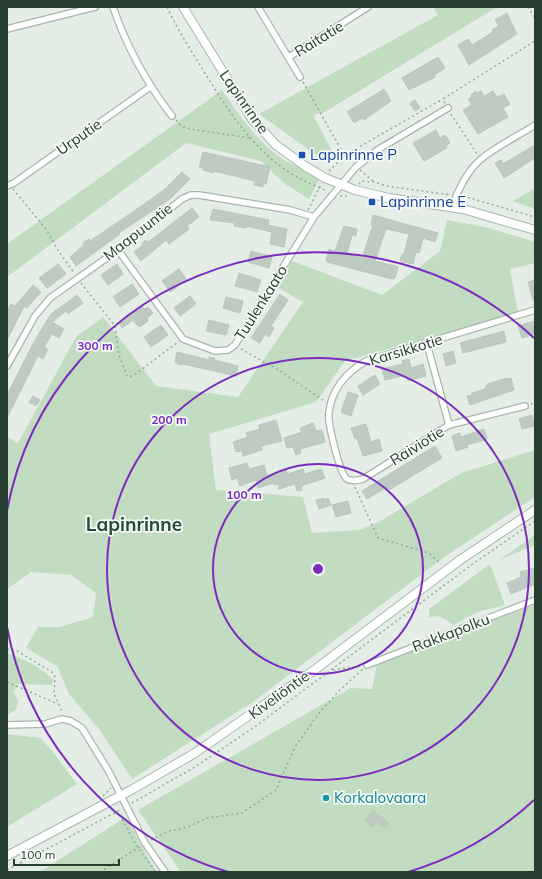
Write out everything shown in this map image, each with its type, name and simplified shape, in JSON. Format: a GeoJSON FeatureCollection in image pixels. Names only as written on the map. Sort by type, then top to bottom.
{"type":"FeatureCollection","features":[{"type":"Feature","properties":{"kind":"street"},"geometry":{"type":"LineString","coordinates":[[7,29],[95,7]]}},
{"type":"Feature","properties":{"kind":"street"},"geometry":{"type":"LineString","coordinates":[[113,7],[125,40],[150,88],[172,116]]}},
{"type":"Feature","properties":{"kind":"street","name":"Lapinrinne"},"geometry":{"type":"LineString","coordinates":[[183,7],[248,112],[263,132],[287,154],[325,178],[355,190],[389,198],[463,209],[535,230]]}},
{"type":"Feature","properties":{"kind":"street","name":"Raitatie"},"geometry":{"type":"LineString","coordinates":[[258,7],[300,77]]}},
{"type":"Feature","properties":{"kind":"street","name":"Raitatie"},"geometry":{"type":"LineString","coordinates":[[289,57],[368,7]]}},
{"type":"Feature","properties":{"kind":"street","name":"Urputie"},"geometry":{"type":"LineString","coordinates":[[8,185],[150,88]]}},
{"type":"Feature","properties":{"kind":"street","name":"Tuulenkaato"},"geometry":{"type":"LineString","coordinates":[[183,339],[216,351],[228,350],[235,345],[314,217],[356,167],[379,149],[448,108]]}},
{"type":"Feature","properties":{"kind":"street"},"geometry":{"type":"LineString","coordinates":[[452,207],[456,195],[473,168],[480,160],[535,125]]}},
{"type":"Feature","properties":{"kind":"street","name":"Maapuuntie"},"geometry":{"type":"LineString","coordinates":[[7,366],[35,316],[50,298],[118,250],[174,204],[191,195],[290,210],[314,217]]}},
{"type":"Feature","properties":{"kind":"street"},"geometry":{"type":"LineString","coordinates":[[118,250],[183,339]]}},
{"type":"Feature","properties":{"kind":"street","name":"Karsikkotie"},"geometry":{"type":"LineString","coordinates":[[352,481],[346,479],[341,470],[328,413],[338,385],[354,368],[366,361],[427,344],[535,310]]}},
{"type":"Feature","properties":{"kind":"street","name":"Raiviotie"},"geometry":{"type":"LineString","coordinates":[[352,481],[363,479],[449,426],[427,344]]}},
{"type":"Feature","properties":{"kind":"street"},"geometry":{"type":"LineString","coordinates":[[449,426],[525,406]]}},
{"type":"Feature","properties":{"kind":"street","name":"Kiveliöntie"},"geometry":{"type":"LineString","coordinates":[[7,856],[105,804],[194,753],[246,718],[446,570],[535,510]]}},
{"type":"Feature","properties":{"kind":"street","name":"Rakkapolku"},"geometry":{"type":"LineString","coordinates":[[367,665],[535,600]]}},
{"type":"Feature","properties":{"kind":"street"},"geometry":{"type":"LineString","coordinates":[[7,725],[45,724],[62,719],[82,728],[108,770],[145,843],[165,872]]}},
{"type":"Feature","properties":{"kind":"path"},"geometry":{"type":"LineString","coordinates":[[167,7],[176,27],[224,104],[251,138],[271,158],[299,178],[332,194],[341,196],[352,196],[361,182],[374,182],[387,186],[456,195],[535,217]]}},
{"type":"Feature","properties":{"kind":"path"},"geometry":{"type":"LineString","coordinates":[[528,7],[535,18]]}},
{"type":"Feature","properties":{"kind":"path"},"geometry":{"type":"LineString","coordinates":[[345,155],[443,99],[535,41]]}},
{"type":"Feature","properties":{"kind":"path"},"geometry":{"type":"LineString","coordinates":[[300,77],[347,160],[374,182]]}},
{"type":"Feature","properties":{"kind":"path"},"geometry":{"type":"LineString","coordinates":[[443,99],[480,160]]}},
{"type":"Feature","properties":{"kind":"path"},"geometry":{"type":"LineString","coordinates":[[172,116],[182,126],[190,129],[251,138]]}},
{"type":"Feature","properties":{"kind":"path"},"geometry":{"type":"LineString","coordinates":[[8,185],[46,229],[59,252],[115,326],[119,355],[130,378],[183,339]]}},
{"type":"Feature","properties":{"kind":"path"},"geometry":{"type":"LineString","coordinates":[[235,345],[280,371],[330,405]]}},
{"type":"Feature","properties":{"kind":"path"},"geometry":{"type":"LineString","coordinates":[[352,481],[378,538],[430,553],[454,580]]}},
{"type":"Feature","properties":{"kind":"path"},"geometry":{"type":"LineString","coordinates":[[7,650],[16,651],[52,672],[55,677],[54,694],[67,720]]}},
{"type":"Feature","properties":{"kind":"path"},"geometry":{"type":"LineString","coordinates":[[333,670],[367,665]]}},
{"type":"Feature","properties":{"kind":"path"},"geometry":{"type":"LineString","coordinates":[[100,872],[145,843],[169,831],[188,827],[207,818],[242,813],[276,790],[295,747],[319,713],[340,690],[367,665]]}},
{"type":"Feature","properties":{"kind":"path"},"geometry":{"type":"LineString","coordinates":[[7,682],[58,704]]}},
{"type":"Feature","properties":{"kind":"path"},"geometry":{"type":"LineString","coordinates":[[115,785],[102,796],[105,804],[120,816],[138,848],[156,872]]}},
{"type":"Feature","properties":{"kind":"green space"},"geometry":{"type":"Polygon","coordinates":[[[433,7],[497,7],[323,113],[313,115],[333,153],[325,161],[259,114],[438,15],[433,7]]]}},
{"type":"Feature","properties":{"kind":"green space"},"geometry":{"type":"Polygon","coordinates":[[[222,90],[250,129],[267,147],[286,161],[320,178],[309,199],[285,184],[261,161],[186,143],[7,277],[7,244],[222,90]]]}},
{"type":"Feature","properties":{"kind":"green space"},"geometry":{"type":"Polygon","coordinates":[[[535,188],[535,209],[513,201],[535,188]]]}},
{"type":"Feature","properties":{"kind":"green space"},"geometry":{"type":"Polygon","coordinates":[[[447,220],[489,228],[535,242],[535,263],[510,269],[518,313],[345,361],[316,402],[209,434],[216,490],[303,497],[312,533],[359,530],[377,523],[461,473],[535,450],[535,497],[447,555],[253,702],[132,779],[99,729],[69,694],[57,666],[26,648],[38,627],[60,627],[93,617],[96,593],[71,575],[31,572],[7,589],[7,437],[18,443],[76,337],[103,317],[156,386],[238,397],[303,302],[277,287],[292,261],[382,295],[440,251],[447,220]]]}},
{"type":"Feature","properties":{"kind":"green space"},"geometry":{"type":"Polygon","coordinates":[[[535,535],[535,545],[499,560],[535,535]]]}},
{"type":"Feature","properties":{"kind":"green space"},"geometry":{"type":"Polygon","coordinates":[[[490,564],[505,605],[477,612],[454,625],[439,616],[429,617],[429,609],[490,564]]]}},
{"type":"Feature","properties":{"kind":"green space"},"geometry":{"type":"Polygon","coordinates":[[[535,605],[535,872],[181,872],[138,810],[351,688],[372,689],[377,664],[535,605]]]}},
{"type":"Feature","properties":{"kind":"green space"},"geometry":{"type":"Polygon","coordinates":[[[7,653],[32,664],[53,679],[52,685],[17,684],[14,692],[18,701],[16,710],[7,715],[7,653]]]}},
{"type":"Feature","properties":{"kind":"green space"},"geometry":{"type":"Polygon","coordinates":[[[7,734],[40,738],[49,747],[77,784],[7,827],[7,734]]]}},
{"type":"Feature","properties":{"kind":"green space"},"geometry":{"type":"Polygon","coordinates":[[[126,817],[156,872],[40,872],[126,817]]]}},
{"type":"Feature","properties":{"kind":"building"},"geometry":{"type":"Polygon","coordinates":[[[507,13],[517,34],[469,65],[458,45],[468,39],[472,45],[493,32],[492,30],[499,26],[495,20],[507,13]]]}},
{"type":"Feature","properties":{"kind":"building"},"geometry":{"type":"Polygon","coordinates":[[[438,57],[445,68],[434,75],[435,77],[409,90],[402,78],[438,57]]]}},
{"type":"Feature","properties":{"kind":"building"},"geometry":{"type":"Polygon","coordinates":[[[384,89],[391,101],[364,120],[362,118],[354,123],[347,112],[384,89]]]}},
{"type":"Feature","properties":{"kind":"building"},"geometry":{"type":"Polygon","coordinates":[[[476,91],[477,93],[481,91],[484,96],[493,91],[497,97],[504,94],[510,104],[503,108],[508,117],[478,134],[463,110],[472,105],[468,99],[472,97],[471,95],[476,91]]]}},
{"type":"Feature","properties":{"kind":"building"},"geometry":{"type":"Polygon","coordinates":[[[415,100],[420,108],[415,111],[410,103],[415,100]]]}},
{"type":"Feature","properties":{"kind":"building"},"geometry":{"type":"Polygon","coordinates":[[[436,130],[440,138],[445,135],[450,143],[446,146],[447,148],[424,161],[413,143],[436,130]]]}},
{"type":"Feature","properties":{"kind":"building"},"geometry":{"type":"Polygon","coordinates":[[[535,145],[535,158],[504,178],[495,163],[501,160],[503,164],[535,145]]]}},
{"type":"Feature","properties":{"kind":"building"},"geometry":{"type":"Polygon","coordinates":[[[203,152],[270,167],[266,184],[263,184],[263,187],[254,185],[255,181],[214,171],[214,173],[203,170],[203,168],[199,167],[203,152]]]}},
{"type":"Feature","properties":{"kind":"building"},"geometry":{"type":"Polygon","coordinates":[[[182,172],[190,179],[170,199],[119,233],[120,234],[76,266],[70,257],[84,245],[83,243],[89,239],[90,241],[143,205],[165,189],[182,172]]]}},
{"type":"Feature","properties":{"kind":"building"},"geometry":{"type":"Polygon","coordinates":[[[192,208],[199,217],[187,226],[189,229],[169,244],[166,240],[141,261],[134,252],[143,245],[142,243],[146,240],[148,242],[151,240],[192,208]]]}},
{"type":"Feature","properties":{"kind":"building"},"geometry":{"type":"Polygon","coordinates":[[[213,209],[269,220],[268,225],[287,229],[284,247],[270,244],[272,232],[246,226],[246,228],[234,226],[235,223],[210,220],[213,209]]]}},
{"type":"Feature","properties":{"kind":"building"},"geometry":{"type":"Polygon","coordinates":[[[373,215],[438,233],[435,242],[423,238],[419,253],[416,252],[413,264],[400,261],[402,254],[404,254],[409,234],[386,229],[375,261],[398,267],[395,278],[392,279],[327,262],[326,260],[329,249],[335,251],[344,226],[357,229],[356,236],[352,235],[347,254],[362,258],[373,225],[371,225],[373,215]]]}},
{"type":"Feature","properties":{"kind":"building"},"geometry":{"type":"Polygon","coordinates":[[[251,251],[272,257],[269,268],[248,262],[251,251]]]}},
{"type":"Feature","properties":{"kind":"building"},"geometry":{"type":"Polygon","coordinates":[[[58,264],[66,274],[47,288],[39,278],[58,264]]]}},
{"type":"Feature","properties":{"kind":"building"},"geometry":{"type":"Polygon","coordinates":[[[117,264],[123,274],[108,285],[101,275],[117,264]]]}},
{"type":"Feature","properties":{"kind":"building"},"geometry":{"type":"Polygon","coordinates":[[[179,269],[187,280],[170,292],[162,281],[179,269]]]}},
{"type":"Feature","properties":{"kind":"building"},"geometry":{"type":"Polygon","coordinates":[[[239,273],[261,280],[257,292],[235,286],[239,273]]]}},
{"type":"Feature","properties":{"kind":"building"},"geometry":{"type":"Polygon","coordinates":[[[535,280],[535,299],[533,300],[528,282],[535,280]]]}},
{"type":"Feature","properties":{"kind":"building"},"geometry":{"type":"Polygon","coordinates":[[[132,284],[139,294],[120,307],[113,297],[132,284]]]}},
{"type":"Feature","properties":{"kind":"building"},"geometry":{"type":"Polygon","coordinates":[[[33,285],[41,292],[27,308],[24,306],[7,340],[7,312],[11,304],[15,306],[33,285]]]}},
{"type":"Feature","properties":{"kind":"building"},"geometry":{"type":"Polygon","coordinates":[[[280,294],[288,300],[271,326],[274,328],[269,337],[265,334],[260,343],[251,338],[280,294]]]}},
{"type":"Feature","properties":{"kind":"building"},"geometry":{"type":"Polygon","coordinates":[[[77,295],[83,303],[68,314],[66,311],[52,322],[64,329],[59,338],[52,334],[44,347],[48,349],[43,359],[38,356],[7,418],[7,395],[34,342],[51,314],[77,295]]]}},
{"type":"Feature","properties":{"kind":"building"},"geometry":{"type":"Polygon","coordinates":[[[190,296],[196,304],[180,316],[174,308],[190,296]]]}},
{"type":"Feature","properties":{"kind":"building"},"geometry":{"type":"Polygon","coordinates":[[[226,297],[243,301],[240,313],[223,308],[226,297]]]}},
{"type":"Feature","properties":{"kind":"building"},"geometry":{"type":"Polygon","coordinates":[[[143,307],[145,309],[148,307],[153,313],[148,317],[147,322],[139,327],[133,320],[122,328],[119,323],[143,307]]]}},
{"type":"Feature","properties":{"kind":"building"},"geometry":{"type":"Polygon","coordinates":[[[209,320],[229,325],[226,335],[206,331],[209,320]]]}},
{"type":"Feature","properties":{"kind":"building"},"geometry":{"type":"Polygon","coordinates":[[[535,321],[535,334],[522,338],[518,326],[535,321]]]}},
{"type":"Feature","properties":{"kind":"building"},"geometry":{"type":"Polygon","coordinates":[[[161,325],[168,335],[151,347],[144,337],[161,325]]]}},
{"type":"Feature","properties":{"kind":"building"},"geometry":{"type":"Polygon","coordinates":[[[504,331],[506,342],[463,353],[460,343],[504,331]]]}},
{"type":"Feature","properties":{"kind":"building"},"geometry":{"type":"Polygon","coordinates":[[[453,351],[456,363],[446,366],[443,354],[453,351]]]}},
{"type":"Feature","properties":{"kind":"building"},"geometry":{"type":"Polygon","coordinates":[[[177,352],[209,360],[209,357],[215,358],[214,360],[238,366],[236,376],[177,364],[175,362],[177,352]]]}},
{"type":"Feature","properties":{"kind":"building"},"geometry":{"type":"Polygon","coordinates":[[[409,359],[411,368],[423,364],[426,376],[408,381],[406,375],[385,380],[382,369],[403,364],[402,361],[409,359]]]}},
{"type":"Feature","properties":{"kind":"building"},"geometry":{"type":"Polygon","coordinates":[[[375,375],[380,384],[363,395],[358,386],[375,375]]]}},
{"type":"Feature","properties":{"kind":"building"},"geometry":{"type":"Polygon","coordinates":[[[511,378],[514,390],[470,405],[467,396],[485,389],[487,384],[511,378]]]}},
{"type":"Feature","properties":{"kind":"building"},"geometry":{"type":"Polygon","coordinates":[[[348,392],[358,395],[351,416],[341,412],[348,392]]]}},
{"type":"Feature","properties":{"kind":"building"},"geometry":{"type":"Polygon","coordinates":[[[33,396],[40,400],[36,406],[29,402],[33,396]]]}},
{"type":"Feature","properties":{"kind":"building"},"geometry":{"type":"Polygon","coordinates":[[[532,415],[535,426],[522,429],[519,419],[532,415]]]}},
{"type":"Feature","properties":{"kind":"building"},"geometry":{"type":"Polygon","coordinates":[[[276,420],[282,441],[261,446],[262,450],[243,456],[242,451],[236,452],[233,442],[248,437],[246,433],[260,429],[259,425],[276,420]]]}},
{"type":"Feature","properties":{"kind":"building"},"geometry":{"type":"Polygon","coordinates":[[[313,423],[316,431],[322,430],[325,442],[300,449],[301,453],[296,455],[293,447],[287,448],[284,438],[302,432],[300,428],[313,423]]]}},
{"type":"Feature","properties":{"kind":"building"},"geometry":{"type":"Polygon","coordinates":[[[366,424],[371,442],[379,439],[382,451],[363,456],[357,438],[355,439],[351,428],[366,424]]]}},
{"type":"Feature","properties":{"kind":"building"},"geometry":{"type":"Polygon","coordinates":[[[484,429],[487,439],[467,445],[468,447],[456,451],[452,436],[460,433],[461,437],[484,429]]]}},
{"type":"Feature","properties":{"kind":"building"},"geometry":{"type":"Polygon","coordinates":[[[435,446],[442,458],[389,490],[387,487],[367,499],[362,491],[435,446]]]}},
{"type":"Feature","properties":{"kind":"building"},"geometry":{"type":"Polygon","coordinates":[[[247,463],[249,469],[264,465],[267,476],[286,469],[287,474],[303,469],[305,474],[321,469],[325,478],[301,486],[302,490],[297,491],[295,484],[279,489],[278,484],[274,485],[273,483],[258,488],[256,480],[240,486],[237,478],[232,480],[229,468],[247,463]]]}},
{"type":"Feature","properties":{"kind":"building"},"geometry":{"type":"Polygon","coordinates":[[[324,498],[325,500],[328,498],[331,505],[319,509],[316,500],[324,498]]]}},
{"type":"Feature","properties":{"kind":"building"},"geometry":{"type":"Polygon","coordinates":[[[348,501],[351,513],[336,517],[332,505],[348,501]]]}},
{"type":"Feature","properties":{"kind":"building"},"geometry":{"type":"Polygon","coordinates":[[[535,568],[535,584],[511,594],[507,583],[521,577],[520,572],[535,568]]]}},
{"type":"Feature","properties":{"kind":"building"},"geometry":{"type":"Polygon","coordinates":[[[373,811],[389,823],[385,828],[376,822],[372,827],[365,821],[373,811]]]}},
{"type":"Feature","properties":{"kind":"place","name":"Lapinrinne P"},"geometry":{"type":"Point","coordinates":[302,155]}},
{"type":"Feature","properties":{"kind":"place","name":"Lapinrinne E"},"geometry":{"type":"Point","coordinates":[372,202]}},
{"type":"Feature","properties":{"kind":"place","name":"Korkalovaara"},"geometry":{"type":"Point","coordinates":[326,798]}},
{"type":"Feature","properties":{"kind":"district","name":"Lapinrinne"},"geometry":{"type":"Point","coordinates":[134,524]}}]}
